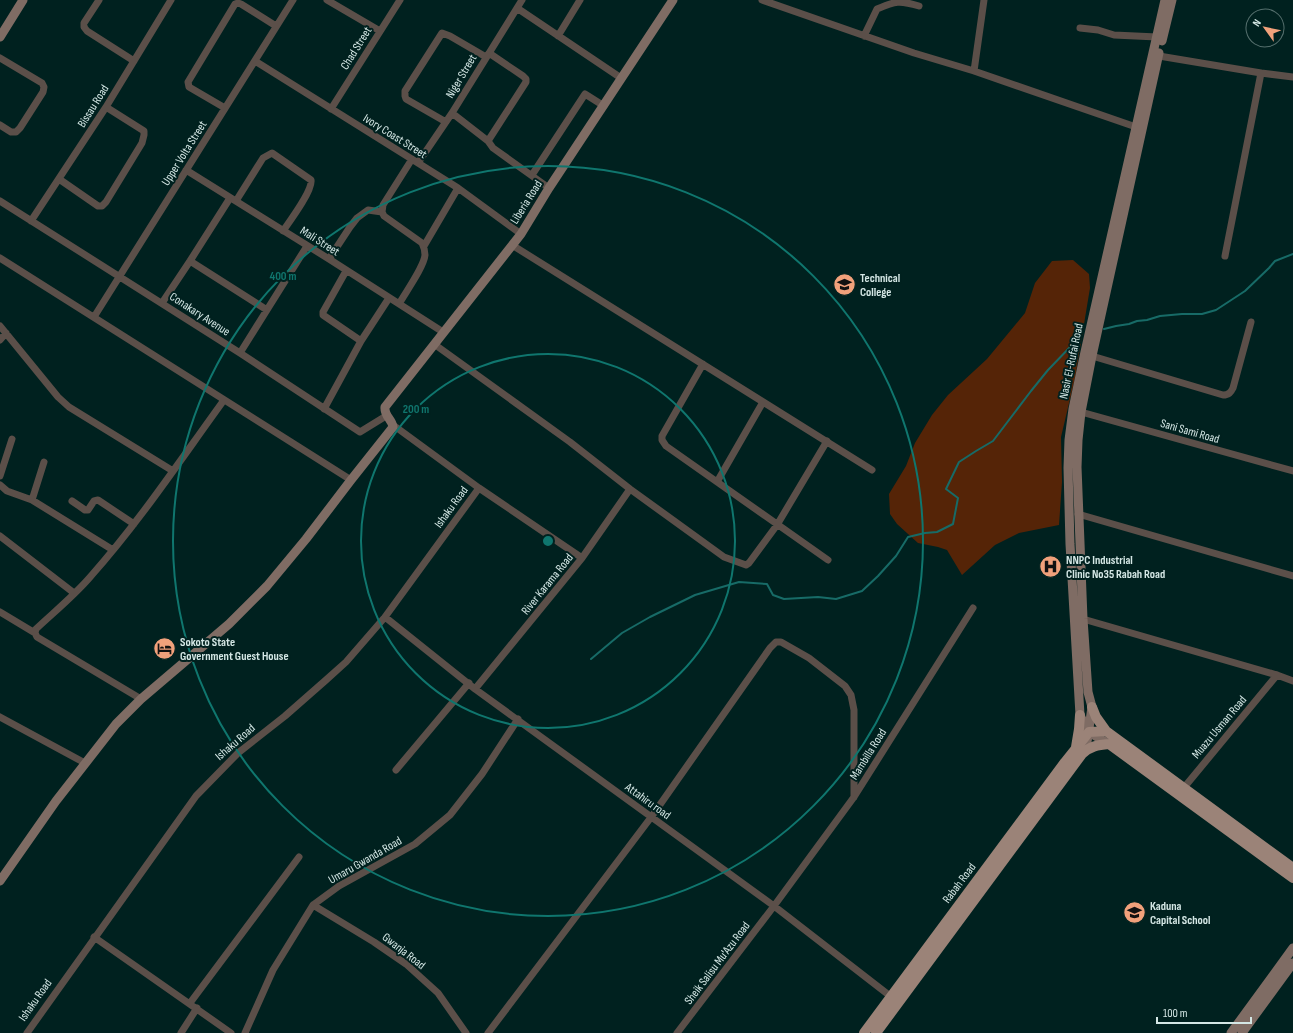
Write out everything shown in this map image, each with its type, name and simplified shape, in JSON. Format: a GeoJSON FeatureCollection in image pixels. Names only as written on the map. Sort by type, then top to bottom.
{"type":"FeatureCollection","features":[{"type":"Feature","properties":{"kind":"main road"},"geometry":{"type":"LineString","coordinates":[[0,37],[24,0]]}},
{"type":"Feature","properties":{"kind":"main road","name":"Liberia Road"},"geometry":{"type":"LineString","coordinates":[[386,411],[443,332],[520,234],[673,0]]}},
{"type":"Feature","properties":{"kind":"main road","name":"Nasir El-Rufai Road"},"geometry":{"type":"LineString","coordinates":[[1089,732],[1092,707],[1088,692],[1083,619],[1078,514],[1078,440],[1081,412],[1104,284],[1136,127],[1165,0]]}},
{"type":"Feature","properties":{"kind":"main road","name":"Nasir El-Rufai Road"},"geometry":{"type":"LineString","coordinates":[[1089,732],[1084,726],[1080,715],[1070,544],[1068,468],[1069,440],[1073,409],[1172,0]]}},
{"type":"Feature","properties":{"kind":"main road","name":"Ishaku Road"},"geometry":{"type":"LineString","coordinates":[[386,411],[393,425]]}},
{"type":"Feature","properties":{"kind":"main road"},"geometry":{"type":"LineString","coordinates":[[0,881],[56,801],[116,724],[141,699],[229,624],[267,586],[306,539],[393,427],[393,425]]}},
{"type":"Feature","properties":{"kind":"main road"},"geometry":{"type":"LineString","coordinates":[[1092,707],[1096,717],[1106,731],[1293,878]]}},
{"type":"Feature","properties":{"kind":"main road"},"geometry":{"type":"LineString","coordinates":[[1080,715],[1078,752],[1092,746],[1109,744]]}},
{"type":"Feature","properties":{"kind":"main road"},"geometry":{"type":"LineString","coordinates":[[1089,732],[1106,731]]}},
{"type":"Feature","properties":{"kind":"main road"},"geometry":{"type":"LineString","coordinates":[[1089,732],[1181,791],[1293,868]]}},
{"type":"Feature","properties":{"kind":"main road","name":"Rabah Road"},"geometry":{"type":"LineString","coordinates":[[876,1033],[895,1000],[1078,752],[1089,732]]}},
{"type":"Feature","properties":{"kind":"main road"},"geometry":{"type":"LineString","coordinates":[[1231,1033],[1293,948]]}},
{"type":"Feature","properties":{"kind":"main road"},"geometry":{"type":"LineString","coordinates":[[1242,1033],[1293,964]]}},
{"type":"Feature","properties":{"kind":"main road","name":"Rabah Road"},"geometry":{"type":"LineString","coordinates":[[864,1033],[895,1000]]}},
{"type":"Feature","properties":{"kind":"street"},"geometry":{"type":"LineString","coordinates":[[99,0],[84,23],[84,27],[87,31],[134,61]]}},
{"type":"Feature","properties":{"kind":"street","name":"Bissau Road"},"geometry":{"type":"LineString","coordinates":[[31,221],[106,107],[171,0]]}},
{"type":"Feature","properties":{"kind":"street","name":"Upper Volta Street"},"geometry":{"type":"LineString","coordinates":[[94,317],[293,0]]}},
{"type":"Feature","properties":{"kind":"street"},"geometry":{"type":"LineString","coordinates":[[327,0],[380,31]]}},
{"type":"Feature","properties":{"kind":"street"},"geometry":{"type":"LineString","coordinates":[[337,7],[341,0]]}},
{"type":"Feature","properties":{"kind":"street","name":"Chad Street"},"geometry":{"type":"LineString","coordinates":[[331,109],[400,0]]}},
{"type":"Feature","properties":{"kind":"street","name":"Niger Street"},"geometry":{"type":"LineString","coordinates":[[382,212],[383,205],[452,113],[522,0]]}},
{"type":"Feature","properties":{"kind":"street"},"geometry":{"type":"LineString","coordinates":[[558,36],[580,0]]}},
{"type":"Feature","properties":{"kind":"street"},"geometry":{"type":"LineString","coordinates":[[762,0],[914,53],[974,71],[1136,127]]}},
{"type":"Feature","properties":{"kind":"street"},"geometry":{"type":"LineString","coordinates":[[974,71],[984,0]]}},
{"type":"Feature","properties":{"kind":"street"},"geometry":{"type":"LineString","coordinates":[[864,36],[877,9],[899,1],[908,2],[919,6]]}},
{"type":"Feature","properties":{"kind":"street"},"geometry":{"type":"LineString","coordinates":[[225,108],[189,87],[188,82],[235,4],[238,3],[276,26]]}},
{"type":"Feature","properties":{"kind":"street"},"geometry":{"type":"LineString","coordinates":[[517,8],[621,78]]}},
{"type":"Feature","properties":{"kind":"street"},"geometry":{"type":"LineString","coordinates":[[1080,28],[1098,30],[1114,35],[1157,37]]}},
{"type":"Feature","properties":{"kind":"street"},"geometry":{"type":"LineString","coordinates":[[446,122],[405,96],[405,91],[442,33],[487,55],[526,79],[526,82],[488,141]]}},
{"type":"Feature","properties":{"kind":"street"},"geometry":{"type":"LineString","coordinates":[[1159,56],[1293,77]]}},
{"type":"Feature","properties":{"kind":"street"},"geometry":{"type":"LineString","coordinates":[[0,58],[42,83],[44,87],[43,92],[16,132],[11,132],[0,125]]}},
{"type":"Feature","properties":{"kind":"street","name":"Ivory Coast Street"},"geometry":{"type":"LineString","coordinates":[[255,61],[458,188],[520,234]]}},
{"type":"Feature","properties":{"kind":"street"},"geometry":{"type":"LineString","coordinates":[[1225,256],[1261,73]]}},
{"type":"Feature","properties":{"kind":"street"},"geometry":{"type":"LineString","coordinates":[[532,175],[585,94],[604,106]]}},
{"type":"Feature","properties":{"kind":"street"},"geometry":{"type":"LineString","coordinates":[[59,179],[98,206],[102,206],[106,202],[142,143],[144,131],[106,107]]}},
{"type":"Feature","properties":{"kind":"street"},"geometry":{"type":"LineString","coordinates":[[452,113],[488,141],[493,148],[549,188]]}},
{"type":"Feature","properties":{"kind":"street"},"geometry":{"type":"LineString","coordinates":[[162,303],[263,158],[272,153],[311,180],[312,183],[309,191],[284,231]]}},
{"type":"Feature","properties":{"kind":"street","name":"Mali Street"},"geometry":{"type":"LineString","coordinates":[[186,170],[443,332]]}},
{"type":"Feature","properties":{"kind":"street"},"geometry":{"type":"LineString","coordinates":[[399,304],[425,257],[424,246],[458,188]]}},
{"type":"Feature","properties":{"kind":"street","name":"Conakary Avenue"},"geometry":{"type":"LineString","coordinates":[[0,201],[120,276],[360,432],[386,411]]}},
{"type":"Feature","properties":{"kind":"street"},"geometry":{"type":"LineString","coordinates":[[329,259],[357,218],[368,210],[382,212],[384,216],[424,246]]}},
{"type":"Feature","properties":{"kind":"street"},"geometry":{"type":"LineString","coordinates":[[512,245],[872,470]]}},
{"type":"Feature","properties":{"kind":"street"},"geometry":{"type":"LineString","coordinates":[[240,353],[307,246]]}},
{"type":"Feature","properties":{"kind":"street"},"geometry":{"type":"LineString","coordinates":[[0,258],[351,480]]}},
{"type":"Feature","properties":{"kind":"street"},"geometry":{"type":"LineString","coordinates":[[190,261],[267,310]]}},
{"type":"Feature","properties":{"kind":"street"},"geometry":{"type":"LineString","coordinates":[[346,271],[323,312],[323,315],[362,341]]}},
{"type":"Feature","properties":{"kind":"street"},"geometry":{"type":"LineString","coordinates":[[324,409],[362,341],[389,298]]}},
{"type":"Feature","properties":{"kind":"street"},"geometry":{"type":"LineString","coordinates":[[1092,356],[1227,395],[1233,388],[1251,322]]}},
{"type":"Feature","properties":{"kind":"street"},"geometry":{"type":"LineString","coordinates":[[0,326],[58,397],[69,407],[173,471]]}},
{"type":"Feature","properties":{"kind":"street"},"geometry":{"type":"LineString","coordinates":[[0,340],[6,333]]}},
{"type":"Feature","properties":{"kind":"street"},"geometry":{"type":"LineString","coordinates":[[434,344],[570,442],[630,489],[724,557],[746,565],[776,525],[827,441]]}},
{"type":"Feature","properties":{"kind":"street"},"geometry":{"type":"LineString","coordinates":[[703,364],[662,436],[662,440],[666,446],[776,525],[828,560]]}},
{"type":"Feature","properties":{"kind":"street"},"geometry":{"type":"LineString","coordinates":[[35,633],[36,629],[90,578],[113,550],[134,524],[224,400]]}},
{"type":"Feature","properties":{"kind":"street"},"geometry":{"type":"LineString","coordinates":[[717,482],[763,402]]}},
{"type":"Feature","properties":{"kind":"street","name":"Sani Sami Road"},"geometry":{"type":"LineString","coordinates":[[1081,412],[1293,471]]}},
{"type":"Feature","properties":{"kind":"street","name":"Ishaku Road"},"geometry":{"type":"LineString","coordinates":[[393,425],[479,488],[582,558]]}},
{"type":"Feature","properties":{"kind":"street"},"geometry":{"type":"LineString","coordinates":[[0,476],[12,439]]}},
{"type":"Feature","properties":{"kind":"street"},"geometry":{"type":"LineString","coordinates":[[32,500],[44,462]]}},
{"type":"Feature","properties":{"kind":"street"},"geometry":{"type":"LineString","coordinates":[[0,485],[7,491],[32,500],[113,550]]}},
{"type":"Feature","properties":{"kind":"street","name":"Ishaku Road"},"geometry":{"type":"LineString","coordinates":[[27,1033],[196,796],[238,753],[285,716],[346,662],[384,618],[479,488]]}},
{"type":"Feature","properties":{"kind":"street","name":"River Karama Road"},"geometry":{"type":"LineString","coordinates":[[475,689],[582,558],[630,489]]}},
{"type":"Feature","properties":{"kind":"street"},"geometry":{"type":"LineString","coordinates":[[72,501],[85,510],[88,510],[94,501],[98,500],[134,524]]}},
{"type":"Feature","properties":{"kind":"street"},"geometry":{"type":"LineString","coordinates":[[1078,514],[1293,576]]}},
{"type":"Feature","properties":{"kind":"street"},"geometry":{"type":"LineString","coordinates":[[0,536],[74,593]]}},
{"type":"Feature","properties":{"kind":"street","name":"Mambilla Road"},"geometry":{"type":"LineString","coordinates":[[774,906],[854,797],[973,608]]}},
{"type":"Feature","properties":{"kind":"street"},"geometry":{"type":"LineString","coordinates":[[0,612],[35,633],[37,637],[141,699]]}},
{"type":"Feature","properties":{"kind":"street","name":"Attahiru road"},"geometry":{"type":"LineString","coordinates":[[384,618],[475,689],[774,906],[895,1000]]}},
{"type":"Feature","properties":{"kind":"street"},"geometry":{"type":"LineString","coordinates":[[1083,619],[1293,680]]}},
{"type":"Feature","properties":{"kind":"street"},"geometry":{"type":"LineString","coordinates":[[488,1033],[652,816],[770,648],[776,642],[781,642],[809,658],[845,686],[851,695],[854,710],[854,797]]}},
{"type":"Feature","properties":{"kind":"street","name":"Muazu Usman Road"},"geometry":{"type":"LineString","coordinates":[[1181,791],[1277,675]]}},
{"type":"Feature","properties":{"kind":"street"},"geometry":{"type":"LineString","coordinates":[[396,770],[469,683]]}},
{"type":"Feature","properties":{"kind":"street"},"geometry":{"type":"LineString","coordinates":[[0,717],[85,763]]}},
{"type":"Feature","properties":{"kind":"street","name":"Umaru Gwanda Road"},"geometry":{"type":"LineString","coordinates":[[245,1033],[273,970],[313,904],[339,886],[415,844],[450,815],[482,774],[518,719]]}},
{"type":"Feature","properties":{"kind":"street"},"geometry":{"type":"LineString","coordinates":[[190,1003],[299,857]]}},
{"type":"Feature","properties":{"kind":"street","name":"Gwanja Road"},"geometry":{"type":"LineString","coordinates":[[313,904],[406,964],[438,993],[466,1033]]}},
{"type":"Feature","properties":{"kind":"street","name":"Sheik Salisu Mu'Azu Road"},"geometry":{"type":"LineString","coordinates":[[677,1033],[774,906]]}},
{"type":"Feature","properties":{"kind":"street"},"geometry":{"type":"LineString","coordinates":[[94,937],[231,1033]]}},
{"type":"Feature","properties":{"kind":"street"},"geometry":{"type":"LineString","coordinates":[[181,1033],[197,1008]]}},
{"type":"Feature","properties":{"kind":"shaded area"},"geometry":{"type":"Polygon","coordinates":[[[1073,260],[1089,274],[1090,288],[1075,378],[1061,437],[1062,482],[1059,525],[1019,533],[995,545],[962,575],[947,550],[918,543],[897,524],[890,514],[889,494],[906,466],[915,443],[932,415],[948,395],[987,359],[1025,313],[1035,283],[1052,261],[1073,260]]]}},
{"type":"Feature","properties":{"kind":"waterway"},"geometry":{"type":"LineString","coordinates":[[1104,329],[1160,316],[1202,314],[1216,310],[1245,291],[1275,261],[1293,254]]}},
{"type":"Feature","properties":{"kind":"waterway"},"geometry":{"type":"LineString","coordinates":[[591,659],[622,633],[650,617],[695,595],[739,582],[767,584],[773,595],[784,599],[818,597],[836,599],[862,591],[896,556],[908,537],[937,532],[953,524],[958,498],[946,489],[959,462],[993,441],[1048,370],[1073,344]]}},
{"type":"Feature","properties":{"kind":"place","name":"Technical College"},"geometry":{"type":"Point","coordinates":[845,285]}},
{"type":"Feature","properties":{"kind":"place","name":"NNPC Industrial Clinic No35 Rabah Road"},"geometry":{"type":"Point","coordinates":[1051,567]}},
{"type":"Feature","properties":{"kind":"place","name":"Sokoto State Government Guest House"},"geometry":{"type":"Point","coordinates":[165,649]}},
{"type":"Feature","properties":{"kind":"place","name":"Kaduna Capital School"},"geometry":{"type":"Point","coordinates":[1134,913]}}]}
